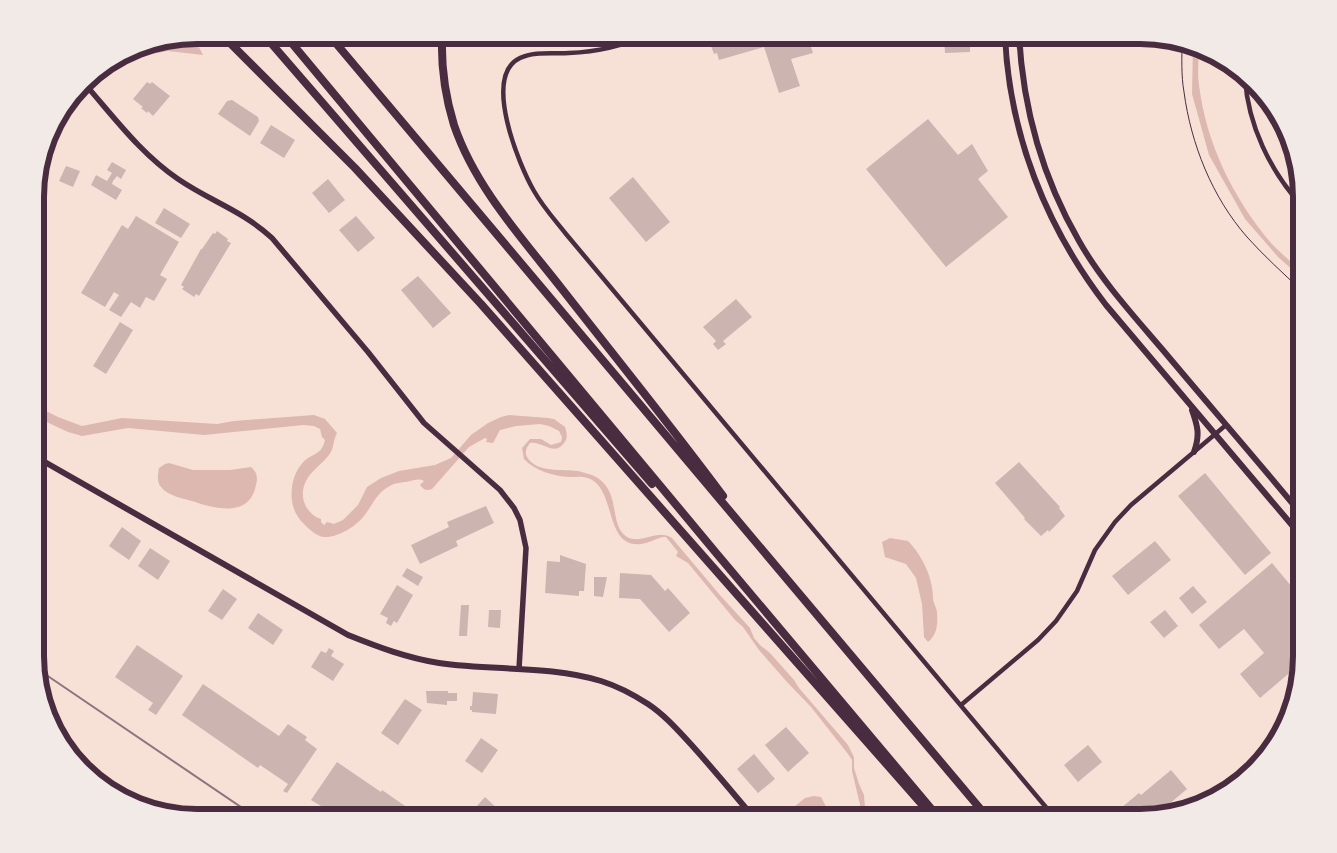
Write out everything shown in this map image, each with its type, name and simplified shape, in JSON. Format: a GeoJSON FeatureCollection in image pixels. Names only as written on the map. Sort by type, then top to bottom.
{"type":"FeatureCollection","features":[{"type":"Feature","properties":{"kind":"highway"},"geometry":{"type":"LineString","coordinates":[[231,44],[355,168],[481,304],[926,809]]}},
{"type":"Feature","properties":{"kind":"highway"},"geometry":{"type":"LineString","coordinates":[[272,44],[608,434],[717,554]]}},
{"type":"Feature","properties":{"kind":"highway"},"geometry":{"type":"LineString","coordinates":[[292,44],[717,554],[932,809]]}},
{"type":"Feature","properties":{"kind":"highway"},"geometry":{"type":"LineString","coordinates":[[337,44],[980,809]]}},
{"type":"Feature","properties":{"kind":"highway"},"geometry":{"type":"LineString","coordinates":[[442,44],[443,72],[454,125],[477,175],[506,217],[685,444],[762,548]]}},
{"type":"Feature","properties":{"kind":"main road"},"geometry":{"type":"LineString","coordinates":[[1006,44],[1011,96],[1021,139],[1034,177],[1064,242],[1091,284],[1293,526]]}},
{"type":"Feature","properties":{"kind":"main road"},"geometry":{"type":"LineString","coordinates":[[1020,44],[1022,79],[1031,124],[1046,172],[1068,220],[1088,256],[1117,296],[1293,504]]}},
{"type":"Feature","properties":{"kind":"main road"},"geometry":{"type":"LineString","coordinates":[[1191,406],[1199,439],[1194,452]]}},
{"type":"Feature","properties":{"kind":"main road"},"geometry":{"type":"LineString","coordinates":[[44,462],[348,635],[383,649],[419,659],[458,665],[568,674],[601,681],[621,689],[650,705],[670,721],[746,809]]}},
{"type":"Feature","properties":{"kind":"street"},"geometry":{"type":"LineString","coordinates":[[623,44],[593,51],[525,56],[512,62],[503,83],[506,116],[515,147],[529,182],[555,221],[1048,809]]}},
{"type":"Feature","properties":{"kind":"street"},"geometry":{"type":"LineString","coordinates":[[1246,87],[1250,111],[1262,145],[1282,181],[1293,195]]}},
{"type":"Feature","properties":{"kind":"street"},"geometry":{"type":"LineString","coordinates":[[89,89],[123,130],[151,158],[185,184],[242,214],[272,238],[368,352],[424,423],[506,497],[520,520],[526,548],[519,670]]}},
{"type":"Feature","properties":{"kind":"street"},"geometry":{"type":"LineString","coordinates":[[961,705],[1038,640],[1056,622],[1077,591],[1095,550],[1115,522],[1131,505],[1226,425]]}},
{"type":"Feature","properties":{"kind":"path"},"geometry":{"type":"LineString","coordinates":[[1182,50],[1183,90],[1190,124],[1203,166],[1225,206],[1246,236],[1293,282]]}},
{"type":"Feature","properties":{"kind":"shaded area"},"geometry":{"type":"Polygon","coordinates":[[[197,44],[203,55],[168,51],[133,58],[157,49],[197,44]]]}},
{"type":"Feature","properties":{"kind":"shaded area"},"geometry":{"type":"Polygon","coordinates":[[[1193,54],[1199,56],[1198,80],[1203,107],[1208,128],[1223,169],[1233,189],[1257,226],[1293,264],[1293,270],[1278,257],[1245,219],[1209,155],[1192,94],[1193,54]]]}},
{"type":"Feature","properties":{"kind":"shaded area"},"geometry":{"type":"Polygon","coordinates":[[[44,410],[82,426],[122,418],[217,424],[314,415],[325,419],[337,433],[331,453],[308,477],[303,493],[303,499],[308,509],[321,519],[324,525],[327,522],[334,524],[343,520],[358,505],[367,487],[381,478],[399,471],[435,465],[451,458],[471,435],[488,423],[501,417],[509,415],[554,419],[565,427],[567,435],[564,443],[556,449],[552,449],[530,443],[526,451],[527,457],[537,466],[578,471],[594,476],[604,483],[612,499],[618,525],[621,532],[627,537],[638,539],[655,535],[666,535],[672,538],[750,628],[754,638],[794,680],[848,745],[854,757],[854,768],[864,795],[866,809],[861,809],[852,771],[852,760],[848,754],[811,707],[759,650],[743,627],[735,620],[688,563],[676,556],[678,552],[666,537],[641,544],[630,543],[622,538],[617,531],[606,499],[595,482],[585,477],[551,474],[534,467],[524,459],[522,448],[530,439],[541,439],[551,445],[561,442],[562,437],[559,431],[549,426],[540,424],[516,426],[500,430],[493,443],[486,442],[487,439],[485,438],[469,447],[432,489],[424,489],[420,485],[424,481],[419,479],[391,485],[380,493],[356,524],[346,531],[329,537],[319,536],[301,521],[294,508],[292,498],[293,483],[299,467],[308,458],[319,452],[324,444],[325,440],[320,429],[314,426],[303,425],[204,435],[128,428],[82,436],[68,432],[44,421],[44,410]]]}},
{"type":"Feature","properties":{"kind":"shaded area"},"geometry":{"type":"Polygon","coordinates":[[[169,463],[193,470],[230,470],[251,467],[255,471],[256,485],[247,503],[239,507],[211,507],[174,496],[162,488],[158,480],[159,468],[169,463]]]}},
{"type":"Feature","properties":{"kind":"shaded area"},"geometry":{"type":"Polygon","coordinates":[[[890,538],[908,541],[922,560],[929,575],[933,600],[937,611],[937,621],[935,633],[928,642],[924,637],[922,604],[916,578],[906,564],[885,557],[882,542],[890,538]]]}},
{"type":"Feature","properties":{"kind":"shaded area"},"geometry":{"type":"Polygon","coordinates":[[[821,797],[827,809],[791,809],[805,798],[821,797]]]}},
{"type":"Feature","properties":{"kind":"building"},"geometry":{"type":"Polygon","coordinates":[[[810,44],[813,53],[791,59],[800,86],[779,93],[764,47],[719,60],[717,53],[714,54],[711,46],[810,44]]]}},
{"type":"Feature","properties":{"kind":"building"},"geometry":{"type":"Polygon","coordinates":[[[944,44],[970,44],[970,52],[945,53],[944,44]]]}},
{"type":"Feature","properties":{"kind":"building"},"geometry":{"type":"Polygon","coordinates":[[[147,82],[150,84],[152,82],[170,96],[153,116],[141,108],[143,107],[133,99],[147,82]]]}},
{"type":"Feature","properties":{"kind":"building"},"geometry":{"type":"Polygon","coordinates":[[[232,100],[258,117],[259,121],[250,136],[218,114],[227,101],[232,100]]]}},
{"type":"Feature","properties":{"kind":"building"},"geometry":{"type":"Polygon","coordinates":[[[928,119],[958,155],[972,144],[988,171],[978,179],[1008,217],[946,267],[866,169],[928,119]]]}},
{"type":"Feature","properties":{"kind":"building"},"geometry":{"type":"Polygon","coordinates":[[[271,125],[295,140],[284,158],[260,143],[271,125]]]}},
{"type":"Feature","properties":{"kind":"building"},"geometry":{"type":"Polygon","coordinates":[[[112,162],[126,170],[121,179],[117,176],[112,184],[122,190],[116,200],[91,185],[96,175],[107,181],[112,173],[107,170],[112,162]]]}},
{"type":"Feature","properties":{"kind":"building"},"geometry":{"type":"Polygon","coordinates":[[[66,166],[80,171],[73,187],[59,181],[66,166]]]}},
{"type":"Feature","properties":{"kind":"building"},"geometry":{"type":"Polygon","coordinates":[[[633,177],[670,222],[646,242],[609,198],[633,177]]]}},
{"type":"Feature","properties":{"kind":"building"},"geometry":{"type":"Polygon","coordinates":[[[328,179],[345,200],[329,213],[312,193],[328,179]]]}},
{"type":"Feature","properties":{"kind":"building"},"geometry":{"type":"Polygon","coordinates":[[[164,208],[190,224],[181,238],[155,223],[164,208]]]}},
{"type":"Feature","properties":{"kind":"building"},"geometry":{"type":"Polygon","coordinates":[[[136,216],[179,242],[160,275],[167,279],[154,301],[146,297],[140,308],[131,302],[121,317],[109,310],[119,295],[114,292],[105,307],[81,293],[122,225],[128,229],[136,216]]]}},
{"type":"Feature","properties":{"kind":"building"},"geometry":{"type":"Polygon","coordinates":[[[356,216],[375,238],[358,252],[339,230],[356,216]]]}},
{"type":"Feature","properties":{"kind":"building"},"geometry":{"type":"Polygon","coordinates":[[[217,231],[231,243],[199,296],[196,294],[194,297],[182,289],[184,287],[181,285],[201,249],[213,233],[215,234],[217,231]]]}},
{"type":"Feature","properties":{"kind":"building"},"geometry":{"type":"Polygon","coordinates":[[[418,276],[451,313],[433,328],[401,290],[418,276]]]}},
{"type":"Feature","properties":{"kind":"building"},"geometry":{"type":"Polygon","coordinates":[[[736,299],[752,317],[723,341],[726,344],[718,350],[713,344],[716,341],[703,327],[736,299]]]}},
{"type":"Feature","properties":{"kind":"building"},"geometry":{"type":"Polygon","coordinates":[[[120,322],[133,330],[106,374],[93,366],[120,322]]]}},
{"type":"Feature","properties":{"kind":"building"},"geometry":{"type":"Polygon","coordinates":[[[1019,462],[1060,507],[1065,516],[1049,532],[1048,530],[1041,536],[1024,519],[995,483],[1019,462]]]}},
{"type":"Feature","properties":{"kind":"building"},"geometry":{"type":"Polygon","coordinates":[[[1205,473],[1271,553],[1245,575],[1178,496],[1205,473]]]}},
{"type":"Feature","properties":{"kind":"building"},"geometry":{"type":"Polygon","coordinates":[[[486,506],[494,523],[456,541],[458,546],[420,564],[411,545],[449,527],[447,522],[486,506]]]}},
{"type":"Feature","properties":{"kind":"building"},"geometry":{"type":"Polygon","coordinates":[[[122,527],[141,541],[129,560],[109,546],[122,527]]]}},
{"type":"Feature","properties":{"kind":"building"},"geometry":{"type":"Polygon","coordinates":[[[1155,541],[1171,560],[1128,595],[1112,576],[1155,541]]]}},
{"type":"Feature","properties":{"kind":"building"},"geometry":{"type":"Polygon","coordinates":[[[150,548],[170,561],[158,580],[138,566],[150,548]]]}},
{"type":"Feature","properties":{"kind":"building"},"geometry":{"type":"Polygon","coordinates":[[[560,555],[586,564],[584,591],[579,591],[579,596],[545,593],[547,561],[560,562],[560,555]]]}},
{"type":"Feature","properties":{"kind":"building"},"geometry":{"type":"Polygon","coordinates":[[[1272,563],[1293,588],[1292,670],[1260,698],[1240,674],[1264,653],[1244,629],[1219,649],[1199,625],[1272,563]]]}},
{"type":"Feature","properties":{"kind":"building"},"geometry":{"type":"Polygon","coordinates":[[[407,568],[423,577],[418,586],[402,576],[407,568]]]}},
{"type":"Feature","properties":{"kind":"building"},"geometry":{"type":"Polygon","coordinates":[[[620,573],[651,575],[665,591],[668,588],[690,613],[669,632],[640,599],[619,598],[620,573]]]}},
{"type":"Feature","properties":{"kind":"building"},"geometry":{"type":"Polygon","coordinates":[[[594,577],[607,577],[603,597],[594,596],[594,577]]]}},
{"type":"Feature","properties":{"kind":"building"},"geometry":{"type":"Polygon","coordinates":[[[397,585],[413,595],[397,623],[394,621],[391,626],[386,623],[388,618],[380,614],[397,585]]]}},
{"type":"Feature","properties":{"kind":"building"},"geometry":{"type":"Polygon","coordinates":[[[1193,586],[1207,602],[1192,614],[1179,598],[1193,586]]]}},
{"type":"Feature","properties":{"kind":"building"},"geometry":{"type":"Polygon","coordinates":[[[223,589],[237,599],[222,620],[208,611],[223,589]]]}},
{"type":"Feature","properties":{"kind":"building"},"geometry":{"type":"Polygon","coordinates":[[[461,605],[469,605],[467,636],[459,636],[461,605]]]}},
{"type":"Feature","properties":{"kind":"building"},"geometry":{"type":"Polygon","coordinates":[[[489,610],[501,610],[500,628],[488,627],[489,610]]]}},
{"type":"Feature","properties":{"kind":"building"},"geometry":{"type":"Polygon","coordinates":[[[1165,610],[1178,626],[1164,638],[1150,622],[1165,610]]]}},
{"type":"Feature","properties":{"kind":"building"},"geometry":{"type":"Polygon","coordinates":[[[258,613],[283,630],[273,645],[248,628],[258,613]]]}},
{"type":"Feature","properties":{"kind":"building"},"geometry":{"type":"Polygon","coordinates":[[[137,645],[183,676],[156,715],[148,710],[153,703],[115,677],[137,645]]]}},
{"type":"Feature","properties":{"kind":"building"},"geometry":{"type":"Polygon","coordinates":[[[329,648],[334,651],[331,656],[344,664],[333,681],[311,667],[321,651],[326,653],[329,648]]]}},
{"type":"Feature","properties":{"kind":"building"},"geometry":{"type":"Polygon","coordinates":[[[203,684],[279,736],[288,724],[307,737],[305,740],[317,749],[287,793],[283,791],[288,784],[260,765],[258,768],[182,715],[203,684]]]}},
{"type":"Feature","properties":{"kind":"building"},"geometry":{"type":"Polygon","coordinates":[[[426,691],[457,693],[457,701],[447,701],[447,705],[427,703],[426,691]]]}},
{"type":"Feature","properties":{"kind":"building"},"geometry":{"type":"Polygon","coordinates":[[[473,692],[498,694],[496,714],[472,712],[470,706],[472,706],[473,692]]]}},
{"type":"Feature","properties":{"kind":"building"},"geometry":{"type":"Polygon","coordinates":[[[405,699],[422,710],[398,745],[381,733],[405,699]]]}},
{"type":"Feature","properties":{"kind":"building"},"geometry":{"type":"Polygon","coordinates":[[[786,727],[809,753],[788,772],[765,745],[786,727]]]}},
{"type":"Feature","properties":{"kind":"building"},"geometry":{"type":"Polygon","coordinates":[[[481,738],[498,750],[482,773],[465,761],[481,738]]]}},
{"type":"Feature","properties":{"kind":"building"},"geometry":{"type":"Polygon","coordinates":[[[1088,745],[1102,762],[1078,782],[1064,765],[1088,745]]]}},
{"type":"Feature","properties":{"kind":"building"},"geometry":{"type":"Polygon","coordinates":[[[754,754],[775,779],[758,793],[737,769],[754,754]]]}},
{"type":"Feature","properties":{"kind":"building"},"geometry":{"type":"Polygon","coordinates":[[[337,762],[408,808],[326,809],[311,800],[337,762]]]}},
{"type":"Feature","properties":{"kind":"building"},"geometry":{"type":"Polygon","coordinates":[[[1171,770],[1187,789],[1166,807],[1150,809],[1120,809],[1139,793],[1141,795],[1171,770]]]}},
{"type":"Feature","properties":{"kind":"building"},"geometry":{"type":"Polygon","coordinates":[[[485,797],[498,809],[474,809],[485,797]]]}},
{"type":"Feature","properties":{"kind":"railway"},"geometry":{"type":"LineString","coordinates":[[45,674],[244,809]]}}]}
